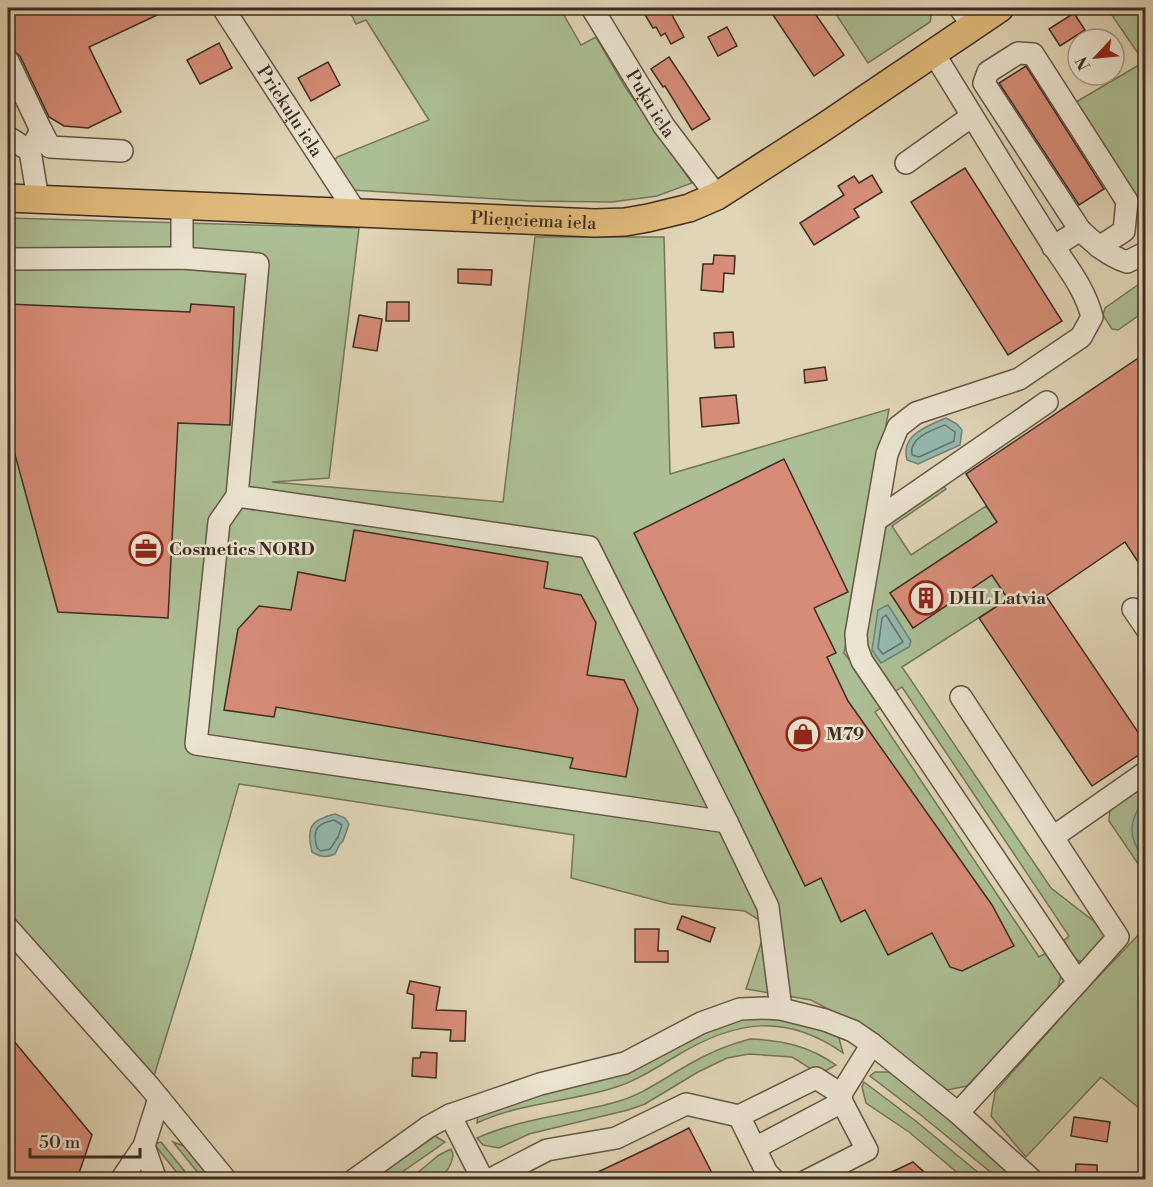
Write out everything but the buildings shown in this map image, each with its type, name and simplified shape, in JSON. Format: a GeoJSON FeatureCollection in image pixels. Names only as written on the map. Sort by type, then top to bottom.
{"type":"FeatureCollection","features":[{"type":"Feature","properties":{"kind":"main road","name":"Plieņciema iela"},"geometry":{"type":"LineString","coordinates":[[8,198],[595,224],[625,222],[689,208],[717,196],[824,127],[933,52],[967,17],[1000,8]]}},
{"type":"Feature","properties":{"kind":"street","name":"Priekuļu iela"},"geometry":{"type":"LineString","coordinates":[[224,8],[357,214]]}},
{"type":"Feature","properties":{"kind":"street","name":"Puķu iela"},"geometry":{"type":"LineString","coordinates":[[592,8],[664,126],[717,196]]}},
{"type":"Feature","properties":{"kind":"street"},"geometry":{"type":"LineString","coordinates":[[933,52],[1053,247],[1080,286],[1089,303],[1092,317],[1082,337],[1019,380],[916,413],[898,427],[887,454],[856,634],[857,648],[862,661],[1078,982]]}},
{"type":"Feature","properties":{"kind":"street"},"geometry":{"type":"LineString","coordinates":[[1099,247],[1124,231],[1127,201],[1033,54],[1018,53],[988,72],[984,83],[1080,230],[1099,247],[1118,259],[1127,262],[1143,254]]}},
{"type":"Feature","properties":{"kind":"street"},"geometry":{"type":"LineString","coordinates":[[8,61],[50,147],[122,151]]}},
{"type":"Feature","properties":{"kind":"street"},"geometry":{"type":"LineString","coordinates":[[906,163],[972,116]]}},
{"type":"Feature","properties":{"kind":"street"},"geometry":{"type":"LineString","coordinates":[[38,199],[30,151],[41,130]]}},
{"type":"Feature","properties":{"kind":"street"},"geometry":{"type":"LineString","coordinates":[[8,137],[30,151]]}},
{"type":"Feature","properties":{"kind":"street"},"geometry":{"type":"LineString","coordinates":[[182,206],[182,258]]}},
{"type":"Feature","properties":{"kind":"street"},"geometry":{"type":"LineString","coordinates":[[1053,247],[1080,230]]}},
{"type":"Feature","properties":{"kind":"street"},"geometry":{"type":"LineString","coordinates":[[8,259],[182,258],[258,264],[237,496],[219,522],[196,744],[727,822]]}},
{"type":"Feature","properties":{"kind":"street"},"geometry":{"type":"LineString","coordinates":[[876,520],[1047,402]]}},
{"type":"Feature","properties":{"kind":"street"},"geometry":{"type":"LineString","coordinates":[[237,496],[589,547],[768,907],[781,1009]]}},
{"type":"Feature","properties":{"kind":"street"},"geometry":{"type":"LineString","coordinates":[[1133,609],[1146,628]]}},
{"type":"Feature","properties":{"kind":"street"},"geometry":{"type":"LineString","coordinates":[[958,1113],[1118,937],[961,697]]}},
{"type":"Feature","properties":{"kind":"street"},"geometry":{"type":"LineString","coordinates":[[1053,837],[1146,772]]}},
{"type":"Feature","properties":{"kind":"street"},"geometry":{"type":"LineString","coordinates":[[8,928],[159,1098],[226,1179]]}},
{"type":"Feature","properties":{"kind":"street"},"geometry":{"type":"LineString","coordinates":[[354,1179],[428,1127],[450,1115],[540,1084],[625,1063],[701,1023],[740,1009],[781,1009],[825,1020],[853,1031],[958,1113],[1032,1179]]}},
{"type":"Feature","properties":{"kind":"street"},"geometry":{"type":"LineString","coordinates":[[755,1148],[841,1098],[872,1044]]}},
{"type":"Feature","properties":{"kind":"street"},"geometry":{"type":"LineString","coordinates":[[489,1179],[547,1150],[616,1138],[686,1104],[739,1116],[816,1077],[841,1098],[867,1150],[808,1179]]}},
{"type":"Feature","properties":{"kind":"street"},"geometry":{"type":"LineString","coordinates":[[121,1179],[144,1146],[159,1098]]}},
{"type":"Feature","properties":{"kind":"street"},"geometry":{"type":"LineString","coordinates":[[450,1115],[483,1179]]}},
{"type":"Feature","properties":{"kind":"street"},"geometry":{"type":"LineString","coordinates":[[739,1116],[767,1173],[774,1179]]}},
{"type":"Feature","properties":{"kind":"street"},"geometry":{"type":"LineString","coordinates":[[144,1146],[156,1179]]}},
{"type":"Feature","properties":{"kind":"green space"},"geometry":{"type":"Polygon","coordinates":[[[348,8],[560,8],[581,45],[596,37],[624,85],[692,183],[657,196],[612,202],[529,201],[352,190],[334,161],[337,157],[429,120],[366,20],[356,24],[348,8]]]}},
{"type":"Feature","properties":{"kind":"green space"},"geometry":{"type":"Polygon","coordinates":[[[832,8],[929,8],[932,11],[930,22],[868,63],[832,8]]]}},
{"type":"Feature","properties":{"kind":"green space"},"geometry":{"type":"Polygon","coordinates":[[[1107,8],[1145,8],[1145,214],[1076,102],[1102,87],[1126,87],[1126,73],[1144,62],[1126,36],[1126,27],[1120,27],[1107,8]]]}},
{"type":"Feature","properties":{"kind":"green space"},"geometry":{"type":"Polygon","coordinates":[[[8,218],[359,228],[329,478],[272,482],[503,502],[535,237],[664,237],[670,474],[889,409],[844,653],[885,705],[875,712],[1039,957],[1049,951],[1061,976],[1057,991],[967,1086],[947,1090],[870,1031],[811,1000],[746,989],[767,925],[745,911],[670,904],[571,878],[574,835],[239,784],[190,959],[154,1076],[8,912],[8,218]]]}},
{"type":"Feature","properties":{"kind":"green space"},"geometry":{"type":"Polygon","coordinates":[[[1145,280],[1145,311],[1118,330],[1112,329],[1103,315],[1105,308],[1145,280]]]}},
{"type":"Feature","properties":{"kind":"green space"},"geometry":{"type":"Polygon","coordinates":[[[941,482],[946,489],[892,526],[911,555],[986,506],[997,522],[890,593],[913,628],[992,575],[1008,599],[902,667],[1051,888],[1100,926],[1107,939],[1087,962],[1075,959],[1061,943],[1069,936],[902,687],[893,693],[865,653],[865,631],[883,529],[893,514],[941,482]]]}},
{"type":"Feature","properties":{"kind":"green space"},"geometry":{"type":"Polygon","coordinates":[[[1145,781],[1145,874],[1109,821],[1110,808],[1145,781]]]}},
{"type":"Feature","properties":{"kind":"green space"},"geometry":{"type":"Polygon","coordinates":[[[1145,928],[1145,1113],[1101,1077],[1026,1157],[991,1116],[995,1092],[1079,997],[1145,928]]]}},
{"type":"Feature","properties":{"kind":"green space"},"geometry":{"type":"Polygon","coordinates":[[[760,1015],[837,1031],[843,1053],[822,1040],[781,1027],[741,1028],[699,1043],[622,1085],[596,1093],[510,1111],[477,1123],[478,1113],[717,1023],[760,1015]]]}},
{"type":"Feature","properties":{"kind":"green space"},"geometry":{"type":"Polygon","coordinates":[[[750,1039],[795,1045],[816,1053],[836,1065],[816,1072],[792,1057],[749,1054],[727,1058],[698,1072],[645,1104],[628,1110],[529,1134],[499,1148],[483,1145],[477,1138],[511,1126],[626,1099],[709,1054],[750,1039]]]}},
{"type":"Feature","properties":{"kind":"green space"},"geometry":{"type":"Polygon","coordinates":[[[875,1072],[895,1072],[1023,1179],[999,1179],[870,1076],[875,1072]]]}},
{"type":"Feature","properties":{"kind":"green space"},"geometry":{"type":"Polygon","coordinates":[[[864,1082],[986,1179],[965,1179],[909,1132],[866,1103],[862,1087],[864,1082]]]}},
{"type":"Feature","properties":{"kind":"green space"},"geometry":{"type":"Polygon","coordinates":[[[435,1136],[445,1142],[392,1179],[374,1179],[435,1136]]]}},
{"type":"Feature","properties":{"kind":"green space"},"geometry":{"type":"Polygon","coordinates":[[[161,1142],[191,1179],[182,1179],[154,1144],[161,1142]]]}},
{"type":"Feature","properties":{"kind":"green space"},"geometry":{"type":"Polygon","coordinates":[[[173,1142],[184,1146],[211,1179],[203,1179],[173,1142]]]}},
{"type":"Feature","properties":{"kind":"green space"},"geometry":{"type":"Polygon","coordinates":[[[451,1149],[452,1159],[444,1174],[423,1180],[410,1179],[439,1155],[451,1149]]]}},
{"type":"Feature","properties":{"kind":"water"},"geometry":{"type":"Polygon","coordinates":[[[946,418],[962,430],[960,445],[918,464],[907,460],[907,444],[911,438],[923,428],[946,418]]]}},
{"type":"Feature","properties":{"kind":"water"},"geometry":{"type":"Polygon","coordinates":[[[888,605],[911,641],[909,647],[881,663],[872,650],[878,610],[888,605]]]}},
{"type":"Feature","properties":{"kind":"water"},"geometry":{"type":"Polygon","coordinates":[[[1145,798],[1145,859],[1132,836],[1132,828],[1136,814],[1145,798]]]}},
{"type":"Feature","properties":{"kind":"water"},"geometry":{"type":"Polygon","coordinates":[[[335,814],[345,818],[349,824],[343,841],[335,854],[326,856],[312,852],[310,831],[312,826],[320,819],[335,814]]]}},
{"type":"Feature","properties":{"kind":"place","name":"Cosmetics NORD"},"geometry":{"type":"Point","coordinates":[146,549]}},
{"type":"Feature","properties":{"kind":"place","name":"DHL Latvia"},"geometry":{"type":"Point","coordinates":[926,598]}},
{"type":"Feature","properties":{"kind":"place","name":"M79"},"geometry":{"type":"Point","coordinates":[803,734]}}]}
